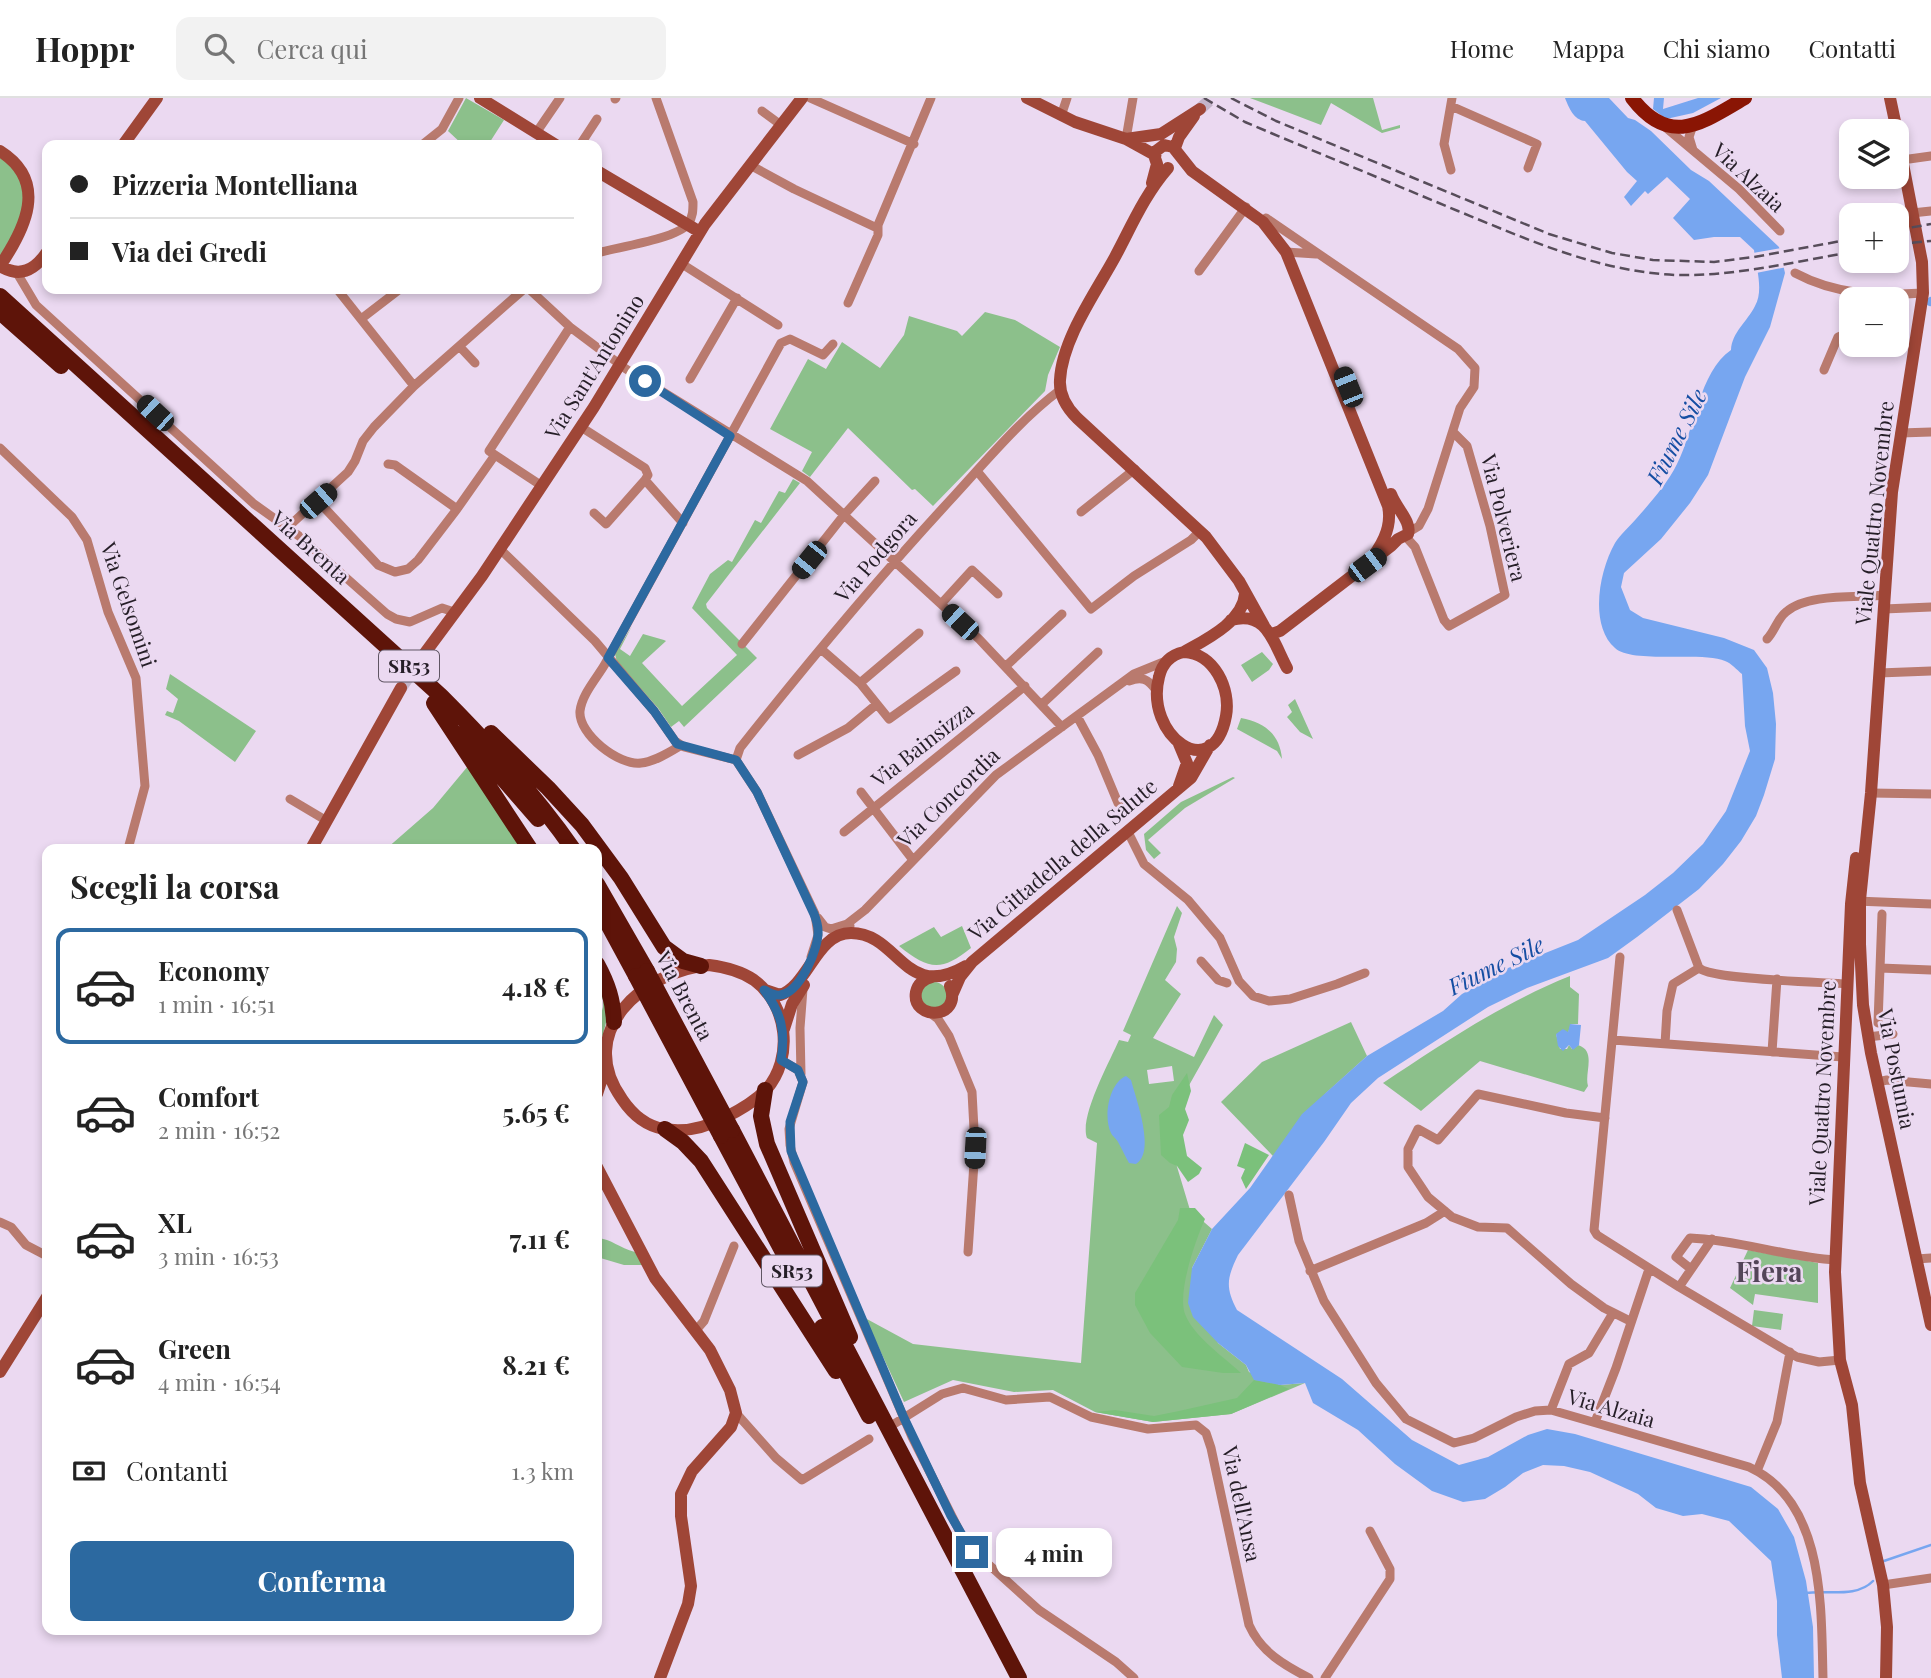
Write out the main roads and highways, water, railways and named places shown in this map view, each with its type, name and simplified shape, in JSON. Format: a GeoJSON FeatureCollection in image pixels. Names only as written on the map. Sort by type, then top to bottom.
{"type":"FeatureCollection","features":[{"type":"Feature","properties":{"kind":"highway","name":"Via Brenta"},"geometry":{"type":"LineString","coordinates":[[0,296],[384,643],[478,733],[531,792],[569,844]]}},
{"type":"Feature","properties":{"kind":"highway","name":"Via Brenta"},"geometry":{"type":"LineString","coordinates":[[0,312],[434,703],[514,789],[556,844]]}},
{"type":"Feature","properties":{"kind":"highway"},"geometry":{"type":"LineString","coordinates":[[384,643],[397,650],[517,757],[548,788],[596,844]]}},
{"type":"Feature","properties":{"kind":"highway"},"geometry":{"type":"LineString","coordinates":[[434,703],[527,844]]}},
{"type":"Feature","properties":{"kind":"highway"},"geometry":{"type":"LineString","coordinates":[[602,851],[664,947],[683,961],[701,966]]}},
{"type":"Feature","properties":{"kind":"highway","name":"Via Brenta"},"geometry":{"type":"LineString","coordinates":[[602,894],[869,1404]]}},
{"type":"Feature","properties":{"kind":"highway","name":"Via Brenta"},"geometry":{"type":"LineString","coordinates":[[602,912],[642,974]]}},
{"type":"Feature","properties":{"kind":"highway"},"geometry":{"type":"LineString","coordinates":[[602,974],[613,1003],[614,1022]]}},
{"type":"Feature","properties":{"kind":"highway"},"geometry":{"type":"LineString","coordinates":[[765,1090],[761,1116],[767,1144],[847,1331],[869,1404]]}},
{"type":"Feature","properties":{"kind":"highway"},"geometry":{"type":"LineString","coordinates":[[664,1129],[683,1142],[701,1161],[825,1356],[869,1404]]}},
{"type":"Feature","properties":{"kind":"highway","name":"SR53"},"geometry":{"type":"LineString","coordinates":[[869,1404],[937,1544],[1007,1678]]}},
{"type":"Feature","properties":{"kind":"highway","name":"SR53"},"geometry":{"type":"LineString","coordinates":[[869,1404],[1019,1678]]}},
{"type":"Feature","properties":{"kind":"main road"},"geometry":{"type":"LineString","coordinates":[[1632,98],[1663,125],[1678,128],[1692,125],[1745,98]]}},
{"type":"Feature","properties":{"kind":"water"},"geometry":{"type":"Polygon","coordinates":[[[1565,98],[1609,98],[1628,118],[1651,131],[1691,170],[1709,181],[1779,247],[1785,273],[1770,327],[1745,377],[1708,475],[1661,539],[1624,573],[1621,587],[1630,610],[1643,618],[1724,638],[1754,650],[1767,668],[1773,693],[1775,759],[1756,816],[1741,841],[1699,889],[1608,958],[1527,988],[1488,1007],[1378,1078],[1351,1103],[1238,1255],[1230,1276],[1229,1289],[1237,1310],[1342,1379],[1412,1440],[1459,1465],[1488,1457],[1528,1435],[1547,1429],[1575,1434],[1751,1487],[1778,1509],[1794,1537],[1806,1581],[1813,1627],[1814,1678],[1782,1678],[1777,1635],[1777,1601],[1771,1561],[1729,1521],[1702,1514],[1683,1516],[1656,1508],[1638,1494],[1590,1472],[1564,1466],[1543,1465],[1523,1473],[1485,1499],[1463,1502],[1432,1491],[1395,1464],[1358,1430],[1313,1403],[1305,1383],[1280,1385],[1254,1380],[1246,1365],[1218,1343],[1193,1317],[1188,1303],[1192,1268],[1212,1229],[1250,1188],[1302,1114],[1367,1056],[1443,1011],[1462,994],[1508,968],[1578,940],[1673,873],[1703,844],[1726,811],[1750,751],[1745,726],[1742,674],[1727,662],[1715,658],[1651,657],[1624,653],[1615,648],[1607,638],[1599,612],[1599,597],[1605,568],[1615,543],[1664,486],[1673,471],[1712,372],[1731,350],[1737,332],[1758,300],[1758,271],[1754,250],[1740,237],[1694,240],[1673,218],[1690,199],[1667,177],[1648,194],[1645,191],[1631,206],[1624,197],[1637,181],[1585,121],[1575,116],[1565,98]]]}},
{"type":"Feature","properties":{"kind":"water"},"geometry":{"type":"Polygon","coordinates":[[[1654,98],[1664,98],[1663,109],[1698,98],[1721,98],[1693,113],[1666,119],[1653,109],[1654,98]]]}},
{"type":"Feature","properties":{"kind":"water"},"geometry":{"type":"Polygon","coordinates":[[[1570,1024],[1581,1025],[1579,1045],[1573,1050],[1569,1045],[1563,1051],[1558,1046],[1556,1034],[1563,1029],[1568,1032],[1570,1024]]]}},
{"type":"Feature","properties":{"kind":"water"},"geometry":{"type":"Polygon","coordinates":[[[1126,1076],[1131,1080],[1145,1137],[1142,1158],[1136,1164],[1129,1163],[1111,1133],[1108,1118],[1109,1101],[1115,1086],[1126,1076]]]}},
{"type":"Feature","properties":{"kind":"waterway"},"geometry":{"type":"LineString","coordinates":[[1881,1562],[1931,1545]]}},
{"type":"Feature","properties":{"kind":"waterway"},"geometry":{"type":"LineString","coordinates":[[1806,1593],[1859,1590],[1873,1581]]}},
{"type":"Feature","properties":{"kind":"tunnel"},"geometry":{"type":"LineString","coordinates":[[1200,109],[1212,98]]}},
{"type":"Feature","properties":{"kind":"tunnel"},"geometry":{"type":"LineString","coordinates":[[401,688],[422,657]]}},
{"type":"Feature","properties":{"kind":"railway"},"geometry":{"type":"LineString","coordinates":[[1204,98],[1245,122],[1485,222],[1565,253],[1620,268],[1648,273],[1699,275],[1765,268],[1839,254]]}},
{"type":"Feature","properties":{"kind":"railway"},"geometry":{"type":"LineString","coordinates":[[1231,98],[1276,121],[1549,234],[1612,253],[1653,260],[1714,262],[1839,241]]}},
{"type":"Feature","properties":{"kind":"railway"},"geometry":{"type":"LineString","coordinates":[[1909,228],[1931,224]]}},
{"type":"Feature","properties":{"kind":"railway"},"geometry":{"type":"LineString","coordinates":[[1909,243],[1931,241]]}},
{"type":"Feature","properties":{"kind":"district","name":"Fiera"},"geometry":{"type":"Point","coordinates":[1769,1272]}},
{"type":"Feature","properties":{"kind":"water label","name":"Fiume Sile"},"geometry":{"type":"Point","coordinates":[1677,437]}},
{"type":"Feature","properties":{"kind":"water label","name":"Fiume Sile"},"geometry":{"type":"Point","coordinates":[1496,966]}}]}
